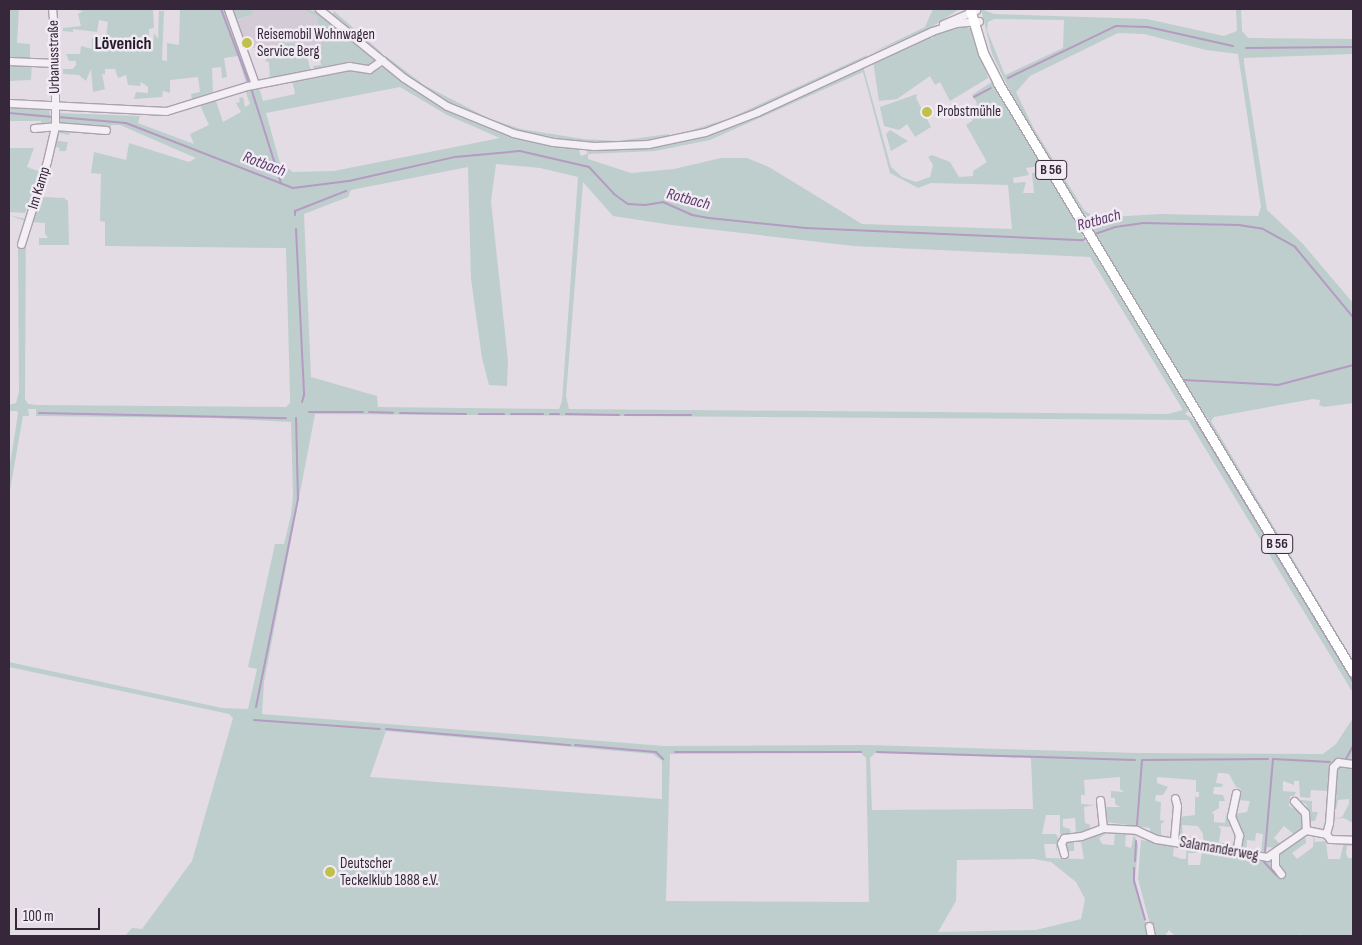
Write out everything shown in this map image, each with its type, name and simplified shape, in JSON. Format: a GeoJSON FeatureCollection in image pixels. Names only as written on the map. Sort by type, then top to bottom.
{"type":"FeatureCollection","features":[{"type":"Feature","properties":{"kind":"main road","name":"B 56"},"geometry":{"type":"LineString","coordinates":[[971,10],[993,64],[1015,108],[1353,672]]}},
{"type":"Feature","properties":{"kind":"street","name":"Urbanusstraße"},"geometry":{"type":"LineString","coordinates":[[52,9],[55,63],[55,119]]}},
{"type":"Feature","properties":{"kind":"street"},"geometry":{"type":"LineString","coordinates":[[228,9],[252,85]]}},
{"type":"Feature","properties":{"kind":"street"},"geometry":{"type":"LineString","coordinates":[[319,9],[430,96],[494,127],[553,142],[626,146],[676,140],[735,122],[932,31],[971,10]]}},
{"type":"Feature","properties":{"kind":"street"},"geometry":{"type":"LineString","coordinates":[[932,31],[976,22]]}},
{"type":"Feature","properties":{"kind":"street"},"geometry":{"type":"LineString","coordinates":[[34,128],[55,119],[166,111],[252,85],[349,66],[369,69],[382,60]]}},
{"type":"Feature","properties":{"kind":"street"},"geometry":{"type":"LineString","coordinates":[[9,61],[55,63]]}},
{"type":"Feature","properties":{"kind":"street"},"geometry":{"type":"LineString","coordinates":[[9,103],[55,119],[106,130]]}},
{"type":"Feature","properties":{"kind":"street","name":"Im Kamp"},"geometry":{"type":"LineString","coordinates":[[21,244],[48,161],[55,119]]}},
{"type":"Feature","properties":{"kind":"street"},"geometry":{"type":"LineString","coordinates":[[1326,834],[1329,823],[1333,767],[1338,762],[1353,764]]}},
{"type":"Feature","properties":{"kind":"street"},"geometry":{"type":"LineString","coordinates":[[1236,793],[1232,816],[1239,834],[1236,852]]}},
{"type":"Feature","properties":{"kind":"street"},"geometry":{"type":"LineString","coordinates":[[1174,798],[1177,806],[1174,840]]}},
{"type":"Feature","properties":{"kind":"street"},"geometry":{"type":"LineString","coordinates":[[1100,800],[1102,828]]}},
{"type":"Feature","properties":{"kind":"street"},"geometry":{"type":"LineString","coordinates":[[1294,801],[1305,813],[1306,830],[1326,834],[1330,839],[1353,840]]}},
{"type":"Feature","properties":{"kind":"street","name":"Salamanderweg"},"geometry":{"type":"LineString","coordinates":[[1064,854],[1061,843],[1064,838],[1081,836],[1102,828],[1136,830],[1156,839],[1174,840],[1267,857],[1306,830]]}},
{"type":"Feature","properties":{"kind":"street"},"geometry":{"type":"LineString","coordinates":[[1275,853],[1275,866],[1281,874]]}},
{"type":"Feature","properties":{"kind":"street"},"geometry":{"type":"LineString","coordinates":[[1149,926],[1151,936]]}},
{"type":"Feature","properties":{"kind":"shaded area"},"geometry":{"type":"Polygon","coordinates":[[[9,9],[19,9],[17,43],[30,44],[30,59],[9,58],[9,9]]]}},
{"type":"Feature","properties":{"kind":"shaded area"},"geometry":{"type":"Polygon","coordinates":[[[71,9],[153,9],[154,28],[149,29],[149,42],[153,43],[154,33],[158,39],[159,11],[164,11],[162,60],[167,61],[167,43],[179,45],[180,9],[225,9],[251,83],[246,83],[238,56],[224,58],[227,77],[222,78],[221,67],[212,68],[213,92],[192,100],[191,94],[200,92],[198,77],[170,80],[170,93],[163,91],[162,97],[134,99],[136,92],[148,93],[148,87],[141,82],[140,86],[128,85],[126,75],[118,78],[115,69],[105,69],[105,74],[102,74],[105,89],[93,92],[91,69],[86,81],[79,75],[63,74],[63,69],[73,69],[76,65],[76,61],[69,61],[66,54],[80,54],[81,46],[92,49],[92,38],[106,37],[108,22],[99,20],[97,32],[73,29],[73,32],[63,31],[63,28],[81,26],[78,14],[83,11],[71,9]]]}},
{"type":"Feature","properties":{"kind":"shaded area"},"geometry":{"type":"Polygon","coordinates":[[[230,9],[251,9],[253,14],[234,21],[230,9]]]}},
{"type":"Feature","properties":{"kind":"shaded area"},"geometry":{"type":"Polygon","coordinates":[[[251,9],[303,9],[317,17],[323,46],[301,50],[287,45],[286,41],[268,55],[263,55],[263,48],[246,48],[236,21],[252,14],[251,9]]]}},
{"type":"Feature","properties":{"kind":"shaded area"},"geometry":{"type":"Polygon","coordinates":[[[303,9],[320,12],[376,59],[371,66],[315,70],[313,66],[321,65],[319,52],[307,56],[311,72],[270,79],[269,62],[265,61],[268,57],[264,55],[272,55],[272,50],[281,48],[281,42],[302,45],[301,50],[322,46],[317,17],[303,9]]]}},
{"type":"Feature","properties":{"kind":"shaded area"},"geometry":{"type":"Polygon","coordinates":[[[933,9],[958,10],[927,30],[869,54],[925,27],[933,9]]]}},
{"type":"Feature","properties":{"kind":"shaded area"},"geometry":{"type":"Polygon","coordinates":[[[981,9],[994,14],[1147,19],[1224,36],[1237,31],[1236,9],[1241,9],[1242,31],[1248,38],[1353,39],[1353,54],[1244,58],[1244,63],[1267,210],[1303,244],[1353,303],[1353,403],[1324,407],[1319,405],[1320,400],[1313,399],[1214,417],[1211,421],[1353,660],[1353,665],[1207,422],[1208,418],[1200,411],[1097,239],[1090,225],[1103,221],[1102,218],[1082,215],[1018,107],[992,54],[981,9]],[[994,19],[988,22],[987,30],[1005,75],[1063,48],[1064,20],[994,19]],[[1118,33],[1030,76],[1016,92],[1033,127],[1084,210],[1093,216],[1110,217],[1160,214],[1258,216],[1261,207],[1238,54],[1206,50],[1144,34],[1118,33]]]}},
{"type":"Feature","properties":{"kind":"shaded area"},"geometry":{"type":"Polygon","coordinates":[[[334,11],[382,53],[375,51],[332,15],[334,11]]]}},
{"type":"Feature","properties":{"kind":"shaded area"},"geometry":{"type":"Polygon","coordinates":[[[962,24],[973,30],[988,78],[950,101],[940,82],[935,85],[930,76],[897,99],[879,101],[873,61],[928,36],[933,39],[932,34],[962,24]]]}},
{"type":"Feature","properties":{"kind":"shaded area"},"geometry":{"type":"Polygon","coordinates":[[[867,55],[865,59],[750,112],[714,127],[673,136],[730,118],[867,55]]]}},
{"type":"Feature","properties":{"kind":"shaded area"},"geometry":{"type":"Polygon","coordinates":[[[386,56],[424,85],[490,119],[450,105],[419,86],[386,60],[386,56]]]}},
{"type":"Feature","properties":{"kind":"shaded area"},"geometry":{"type":"Polygon","coordinates":[[[9,62],[32,63],[31,80],[9,81],[9,62]]]}},
{"type":"Feature","properties":{"kind":"shaded area"},"geometry":{"type":"Polygon","coordinates":[[[863,66],[891,167],[902,177],[916,182],[930,177],[933,165],[928,157],[932,155],[950,162],[959,177],[973,176],[973,171],[987,162],[966,125],[972,121],[977,103],[972,95],[993,81],[1046,165],[1026,168],[1029,175],[1013,178],[1014,183],[1026,182],[1023,193],[1034,193],[1032,173],[1047,172],[1084,233],[1082,236],[1087,243],[1090,243],[1191,408],[1185,414],[1200,423],[1353,677],[1353,693],[1188,420],[315,414],[264,682],[262,714],[664,746],[867,745],[1139,753],[1323,754],[1336,744],[1353,718],[1353,763],[1336,758],[1330,768],[1328,791],[1311,790],[1310,798],[1300,797],[1299,781],[1294,781],[1294,785],[1283,781],[1283,791],[1296,792],[1294,796],[1290,796],[1289,806],[1301,812],[1301,830],[1295,835],[1284,826],[1274,838],[1280,844],[1279,848],[1267,847],[1265,854],[1261,854],[1263,834],[1256,833],[1255,841],[1247,840],[1246,853],[1243,852],[1234,814],[1247,812],[1250,801],[1236,800],[1240,799],[1241,789],[1236,787],[1229,774],[1218,773],[1216,783],[1223,784],[1222,787],[1214,787],[1213,794],[1223,795],[1225,801],[1219,801],[1219,808],[1211,813],[1214,814],[1214,822],[1225,823],[1226,815],[1229,817],[1232,827],[1218,826],[1221,829],[1219,842],[1232,845],[1235,840],[1235,846],[1203,845],[1203,834],[1198,826],[1182,825],[1183,836],[1192,837],[1192,842],[1178,835],[1179,817],[1195,815],[1195,797],[1199,797],[1199,792],[1196,792],[1196,780],[1157,777],[1157,783],[1168,787],[1163,795],[1156,795],[1155,801],[1161,802],[1160,820],[1165,821],[1161,824],[1161,835],[1170,837],[1157,836],[1150,833],[1150,828],[1106,822],[1105,807],[1120,807],[1115,804],[1115,798],[1111,798],[1111,791],[1124,792],[1120,789],[1120,777],[1084,780],[1085,795],[1081,795],[1081,804],[1094,805],[1084,807],[1085,823],[1090,825],[1090,829],[1076,834],[1075,818],[1063,819],[1063,827],[1070,829],[1071,834],[1060,834],[1060,815],[1046,815],[1042,834],[1056,834],[1059,840],[1056,852],[1056,844],[1044,844],[1046,858],[1084,859],[1081,842],[1074,842],[1074,851],[1069,851],[1064,847],[1065,842],[1100,831],[1110,831],[1099,838],[1102,844],[1110,845],[1114,845],[1115,831],[1126,832],[1125,846],[1131,848],[1134,834],[1138,845],[1135,880],[1149,936],[125,936],[132,928],[142,929],[192,861],[233,718],[229,714],[9,667],[9,662],[222,708],[248,709],[257,669],[248,667],[275,544],[284,544],[291,515],[293,495],[291,422],[213,418],[36,416],[36,409],[28,409],[29,416],[23,416],[9,496],[9,470],[18,414],[17,411],[9,411],[9,405],[16,403],[19,392],[18,247],[25,221],[9,215],[26,219],[25,399],[28,404],[36,405],[286,407],[290,403],[290,395],[286,248],[105,246],[105,222],[100,221],[101,174],[91,173],[94,152],[126,160],[129,143],[189,162],[196,158],[120,125],[111,125],[110,128],[60,124],[58,113],[140,116],[138,123],[194,144],[190,134],[209,125],[199,103],[215,98],[223,122],[241,112],[236,103],[240,102],[239,98],[243,97],[245,107],[250,104],[245,90],[259,87],[263,101],[295,94],[292,79],[349,68],[369,72],[384,67],[416,90],[464,117],[511,135],[578,148],[581,156],[587,154],[588,148],[642,147],[704,135],[863,66]],[[863,72],[710,140],[655,151],[588,154],[588,159],[631,173],[674,169],[721,158],[747,158],[769,167],[862,224],[1012,229],[1008,185],[931,183],[918,188],[890,173],[863,72]],[[400,87],[266,113],[280,163],[293,172],[334,171],[500,138],[447,115],[400,87]],[[496,164],[491,201],[508,361],[507,386],[489,385],[482,358],[471,279],[468,167],[351,190],[348,197],[304,214],[311,377],[377,396],[378,407],[559,409],[562,401],[578,177],[540,168],[496,164]],[[583,182],[566,396],[569,409],[1168,414],[1183,410],[1090,257],[854,246],[672,225],[613,216],[583,182]],[[386,731],[370,777],[662,799],[662,761],[653,754],[386,731]],[[861,753],[670,754],[666,901],[869,902],[866,758],[861,753]],[[875,753],[870,758],[872,810],[1033,809],[1031,758],[875,753]],[[1034,859],[957,860],[956,901],[938,932],[1036,930],[1081,919],[1085,899],[1076,882],[1051,862],[1034,859]]]}},
{"type":"Feature","properties":{"kind":"shaded area"},"geometry":{"type":"Polygon","coordinates":[[[917,94],[916,98],[931,127],[915,137],[907,124],[899,130],[884,126],[880,107],[917,94]]]}},
{"type":"Feature","properties":{"kind":"shaded area"},"geometry":{"type":"Polygon","coordinates":[[[9,106],[49,107],[51,122],[41,124],[41,121],[9,121],[9,106]]]}},
{"type":"Feature","properties":{"kind":"shaded area"},"geometry":{"type":"Polygon","coordinates":[[[493,120],[521,129],[583,139],[617,141],[669,134],[668,138],[652,141],[593,144],[512,130],[493,122],[493,120]]]}},
{"type":"Feature","properties":{"kind":"shaded area"},"geometry":{"type":"Polygon","coordinates":[[[57,130],[70,130],[69,135],[59,133],[58,141],[68,142],[66,151],[59,151],[60,148],[53,146],[57,130]]]}},
{"type":"Feature","properties":{"kind":"shaded area"},"geometry":{"type":"Polygon","coordinates":[[[890,130],[908,141],[891,151],[886,134],[890,130]]]}},
{"type":"Feature","properties":{"kind":"shaded area"},"geometry":{"type":"Polygon","coordinates":[[[9,148],[34,148],[27,167],[41,172],[25,213],[9,212],[9,148]]]}},
{"type":"Feature","properties":{"kind":"shaded area"},"geometry":{"type":"Polygon","coordinates":[[[44,197],[64,198],[68,201],[69,245],[39,245],[39,238],[48,238],[45,234],[45,223],[30,222],[38,199],[44,197]]]}},
{"type":"Feature","properties":{"kind":"shaded area"},"geometry":{"type":"Polygon","coordinates":[[[1341,765],[1353,768],[1353,823],[1344,818],[1332,819],[1342,817],[1349,804],[1349,799],[1338,800],[1336,809],[1333,809],[1336,768],[1341,765]]]}},
{"type":"Feature","properties":{"kind":"shaded area"},"geometry":{"type":"Polygon","coordinates":[[[1301,800],[1312,801],[1312,812],[1318,812],[1315,821],[1308,821],[1307,805],[1303,802],[1301,805],[1301,800]]]}},
{"type":"Feature","properties":{"kind":"shaded area"},"geometry":{"type":"Polygon","coordinates":[[[1305,834],[1306,843],[1292,853],[1297,859],[1313,847],[1314,834],[1315,842],[1326,841],[1328,859],[1340,859],[1344,842],[1353,842],[1353,846],[1347,846],[1346,853],[1348,858],[1353,858],[1353,936],[1302,936],[1300,934],[1299,936],[1175,936],[1169,930],[1165,936],[1153,936],[1138,879],[1141,840],[1183,845],[1183,847],[1174,846],[1173,856],[1182,859],[1186,859],[1187,846],[1197,849],[1197,853],[1188,853],[1188,865],[1200,865],[1202,850],[1271,861],[1271,867],[1278,876],[1278,856],[1305,834]]]}},
{"type":"Feature","properties":{"kind":"waterway"},"geometry":{"type":"LineString","coordinates":[[221,9],[249,83]]}},
{"type":"Feature","properties":{"kind":"waterway"},"geometry":{"type":"LineString","coordinates":[[1008,78],[1116,26],[1148,27],[1233,46]]}},
{"type":"Feature","properties":{"kind":"waterway"},"geometry":{"type":"LineString","coordinates":[[1246,48],[1353,47]]}},
{"type":"Feature","properties":{"kind":"waterway"},"geometry":{"type":"LineString","coordinates":[[251,88],[281,183]]}},
{"type":"Feature","properties":{"kind":"waterway"},"geometry":{"type":"LineString","coordinates":[[974,97],[991,88]]}},
{"type":"Feature","properties":{"kind":"waterway","name":"Rotbach"},"geometry":{"type":"LineString","coordinates":[[9,113],[53,117]]}},
{"type":"Feature","properties":{"kind":"waterway","name":"Rotbach"},"geometry":{"type":"LineString","coordinates":[[58,117],[126,123],[293,188],[349,181],[455,157],[520,151],[589,167],[614,194],[628,204],[645,205],[663,202],[692,215],[709,218],[805,228],[1083,240],[1088,237]]}},
{"type":"Feature","properties":{"kind":"waterway"},"geometry":{"type":"LineString","coordinates":[[295,215],[295,211],[346,191]]}},
{"type":"Feature","properties":{"kind":"waterway","name":"Rotbach"},"geometry":{"type":"LineString","coordinates":[[1092,235],[1115,227],[1142,223],[1239,225],[1263,229],[1295,247],[1353,317]]}},
{"type":"Feature","properties":{"kind":"waterway"},"geometry":{"type":"LineString","coordinates":[[296,229],[304,395],[302,402]]}},
{"type":"Feature","properties":{"kind":"waterway"},"geometry":{"type":"LineString","coordinates":[[1184,380],[1278,385],[1353,365]]}},
{"type":"Feature","properties":{"kind":"waterway"},"geometry":{"type":"LineString","coordinates":[[1183,399],[1188,406]]}},
{"type":"Feature","properties":{"kind":"waterway"},"geometry":{"type":"LineString","coordinates":[[309,412],[363,412]]}},
{"type":"Feature","properties":{"kind":"waterway"},"geometry":{"type":"LineString","coordinates":[[369,412],[393,413]]}},
{"type":"Feature","properties":{"kind":"waterway"},"geometry":{"type":"LineString","coordinates":[[39,413],[286,418]]}},
{"type":"Feature","properties":{"kind":"waterway"},"geometry":{"type":"LineString","coordinates":[[400,413],[466,414]]}},
{"type":"Feature","properties":{"kind":"waterway"},"geometry":{"type":"LineString","coordinates":[[479,414],[504,414]]}},
{"type":"Feature","properties":{"kind":"waterway"},"geometry":{"type":"LineString","coordinates":[[511,414],[543,414]]}},
{"type":"Feature","properties":{"kind":"waterway"},"geometry":{"type":"LineString","coordinates":[[550,414],[559,414]]}},
{"type":"Feature","properties":{"kind":"waterway"},"geometry":{"type":"LineString","coordinates":[[566,414],[619,415]]}},
{"type":"Feature","properties":{"kind":"waterway"},"geometry":{"type":"LineString","coordinates":[[625,415],[691,415]]}},
{"type":"Feature","properties":{"kind":"waterway"},"geometry":{"type":"LineString","coordinates":[[256,707],[298,499],[296,418]]}},
{"type":"Feature","properties":{"kind":"waterway"},"geometry":{"type":"LineString","coordinates":[[1197,423],[1353,682]]}},
{"type":"Feature","properties":{"kind":"waterway"},"geometry":{"type":"LineString","coordinates":[[254,720],[380,729]]}},
{"type":"Feature","properties":{"kind":"waterway"},"geometry":{"type":"LineString","coordinates":[[386,729],[570,745]]}},
{"type":"Feature","properties":{"kind":"waterway"},"geometry":{"type":"LineString","coordinates":[[575,745],[656,752],[663,759]]}},
{"type":"Feature","properties":{"kind":"waterway"},"geometry":{"type":"LineString","coordinates":[[1346,759],[1353,746]]}},
{"type":"Feature","properties":{"kind":"waterway"},"geometry":{"type":"LineString","coordinates":[[675,752],[861,752]]}},
{"type":"Feature","properties":{"kind":"waterway"},"geometry":{"type":"LineString","coordinates":[[877,752],[1135,760]]}},
{"type":"Feature","properties":{"kind":"waterway"},"geometry":{"type":"LineString","coordinates":[[1137,825],[1142,760],[1268,759]]}},
{"type":"Feature","properties":{"kind":"waterway"},"geometry":{"type":"LineString","coordinates":[[1265,852],[1273,759],[1330,762]]}},
{"type":"Feature","properties":{"kind":"waterway"},"geometry":{"type":"LineString","coordinates":[[1135,861],[1136,841]]}},
{"type":"Feature","properties":{"kind":"waterway"},"geometry":{"type":"LineString","coordinates":[[1264,862],[1276,875]]}},
{"type":"Feature","properties":{"kind":"waterway"},"geometry":{"type":"LineString","coordinates":[[1134,868],[1134,881],[1145,919]]}},
{"type":"Feature","properties":{"kind":"place","name":"Reisemobil Wohnwagen Service Berg"},"geometry":{"type":"Point","coordinates":[247,43]}},
{"type":"Feature","properties":{"kind":"place","name":"Probstmühle"},"geometry":{"type":"Point","coordinates":[927,112]}},
{"type":"Feature","properties":{"kind":"place","name":"Deutscher Teckelklub 1888 e.V."},"geometry":{"type":"Point","coordinates":[330,872]}},
{"type":"Feature","properties":{"kind":"district","name":"Lövenich"},"geometry":{"type":"Point","coordinates":[123,44]}}]}
